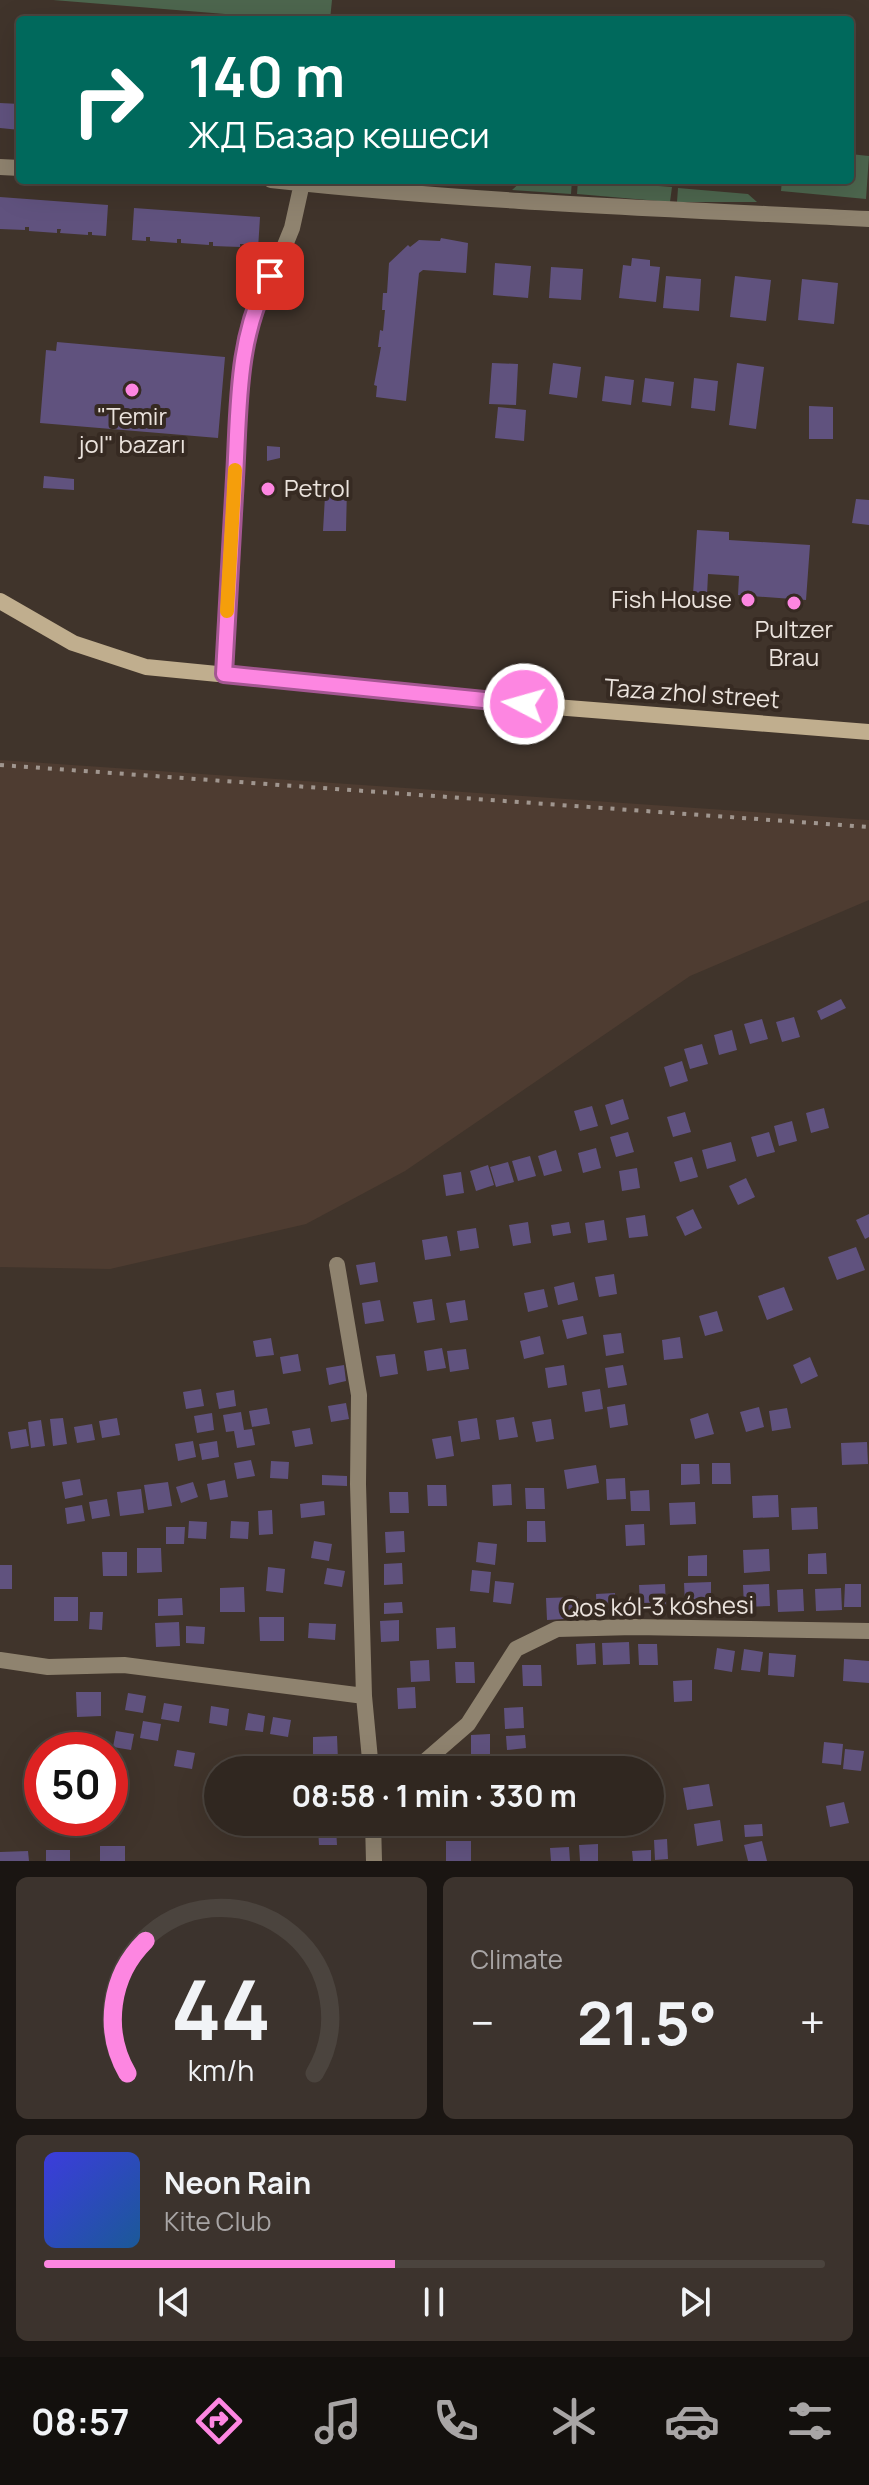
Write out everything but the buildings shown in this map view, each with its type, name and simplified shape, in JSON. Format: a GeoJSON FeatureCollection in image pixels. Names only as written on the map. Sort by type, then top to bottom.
{"type":"FeatureCollection","features":[{"type":"Feature","properties":{"kind":"main road","name":"Taza zhol street"},"geometry":{"type":"LineString","coordinates":[[0,601],[73,643],[146,667],[555,707],[869,732]]}},
{"type":"Feature","properties":{"kind":"street"},"geometry":{"type":"LineString","coordinates":[[224,674],[239,393],[248,330],[261,292],[292,228],[302,184]]}},
{"type":"Feature","properties":{"kind":"street"},"geometry":{"type":"LineString","coordinates":[[313,184],[506,201],[869,219]]}},
{"type":"Feature","properties":{"kind":"street"},"geometry":{"type":"LineString","coordinates":[[337,1265],[359,1395],[358,1484],[364,1696],[370,1756]]}},
{"type":"Feature","properties":{"kind":"street","name":"Qos kól-3 kóshesi"},"geometry":{"type":"LineString","coordinates":[[431,1756],[468,1724],[516,1649],[557,1629],[634,1627],[869,1631]]}},
{"type":"Feature","properties":{"kind":"street"},"geometry":{"type":"LineString","coordinates":[[0,1660],[48,1667],[124,1665],[364,1696]]}},
{"type":"Feature","properties":{"kind":"street"},"geometry":{"type":"LineString","coordinates":[[373,1836],[374,1861]]}},
{"type":"Feature","properties":{"kind":"shaded area"},"geometry":{"type":"Polygon","coordinates":[[[0,760],[869,820],[869,900],[690,976],[405,1171],[306,1224],[110,1269],[0,1267],[0,760]]]}},
{"type":"Feature","properties":{"kind":"green space"},"geometry":{"type":"Polygon","coordinates":[[[53,0],[332,0],[330,16],[250,16],[53,0]]]}},
{"type":"Feature","properties":{"kind":"green space"},"geometry":{"type":"Polygon","coordinates":[[[854,154],[869,156],[866,199],[781,191],[782,184],[854,184],[854,154]]]}},
{"type":"Feature","properties":{"kind":"green space"},"geometry":{"type":"Polygon","coordinates":[[[519,184],[572,184],[571,194],[512,190],[519,184]]]}},
{"type":"Feature","properties":{"kind":"green space"},"geometry":{"type":"Polygon","coordinates":[[[578,184],[672,187],[670,202],[577,194],[578,184]]]}},
{"type":"Feature","properties":{"kind":"green space"},"geometry":{"type":"Polygon","coordinates":[[[678,188],[748,194],[757,202],[677,202],[678,188]]]}},
{"type":"Feature","properties":{"kind":"railway"},"geometry":{"type":"LineString","coordinates":[[0,765],[869,827]]}},
{"type":"Feature","properties":{"kind":"slow traffic"},"geometry":{"type":"LineString","coordinates":[[227,611],[235,470]]}},
{"type":"Feature","properties":{"kind":"place","name":"\"Temir jol\" bazarı"},"geometry":{"type":"Point","coordinates":[132,390]}},
{"type":"Feature","properties":{"kind":"place","name":"Petrol"},"geometry":{"type":"Point","coordinates":[268,489]}},
{"type":"Feature","properties":{"kind":"place","name":"Fish House"},"geometry":{"type":"Point","coordinates":[748,600]}},
{"type":"Feature","properties":{"kind":"place","name":"Pultzer Brau"},"geometry":{"type":"Point","coordinates":[794,603]}},
{"type":"Feature","properties":{"kind":"route"},"geometry":{"type":"LineString","coordinates":[[270,276],[248,330],[239,393],[224,674],[524,704]]}}]}
